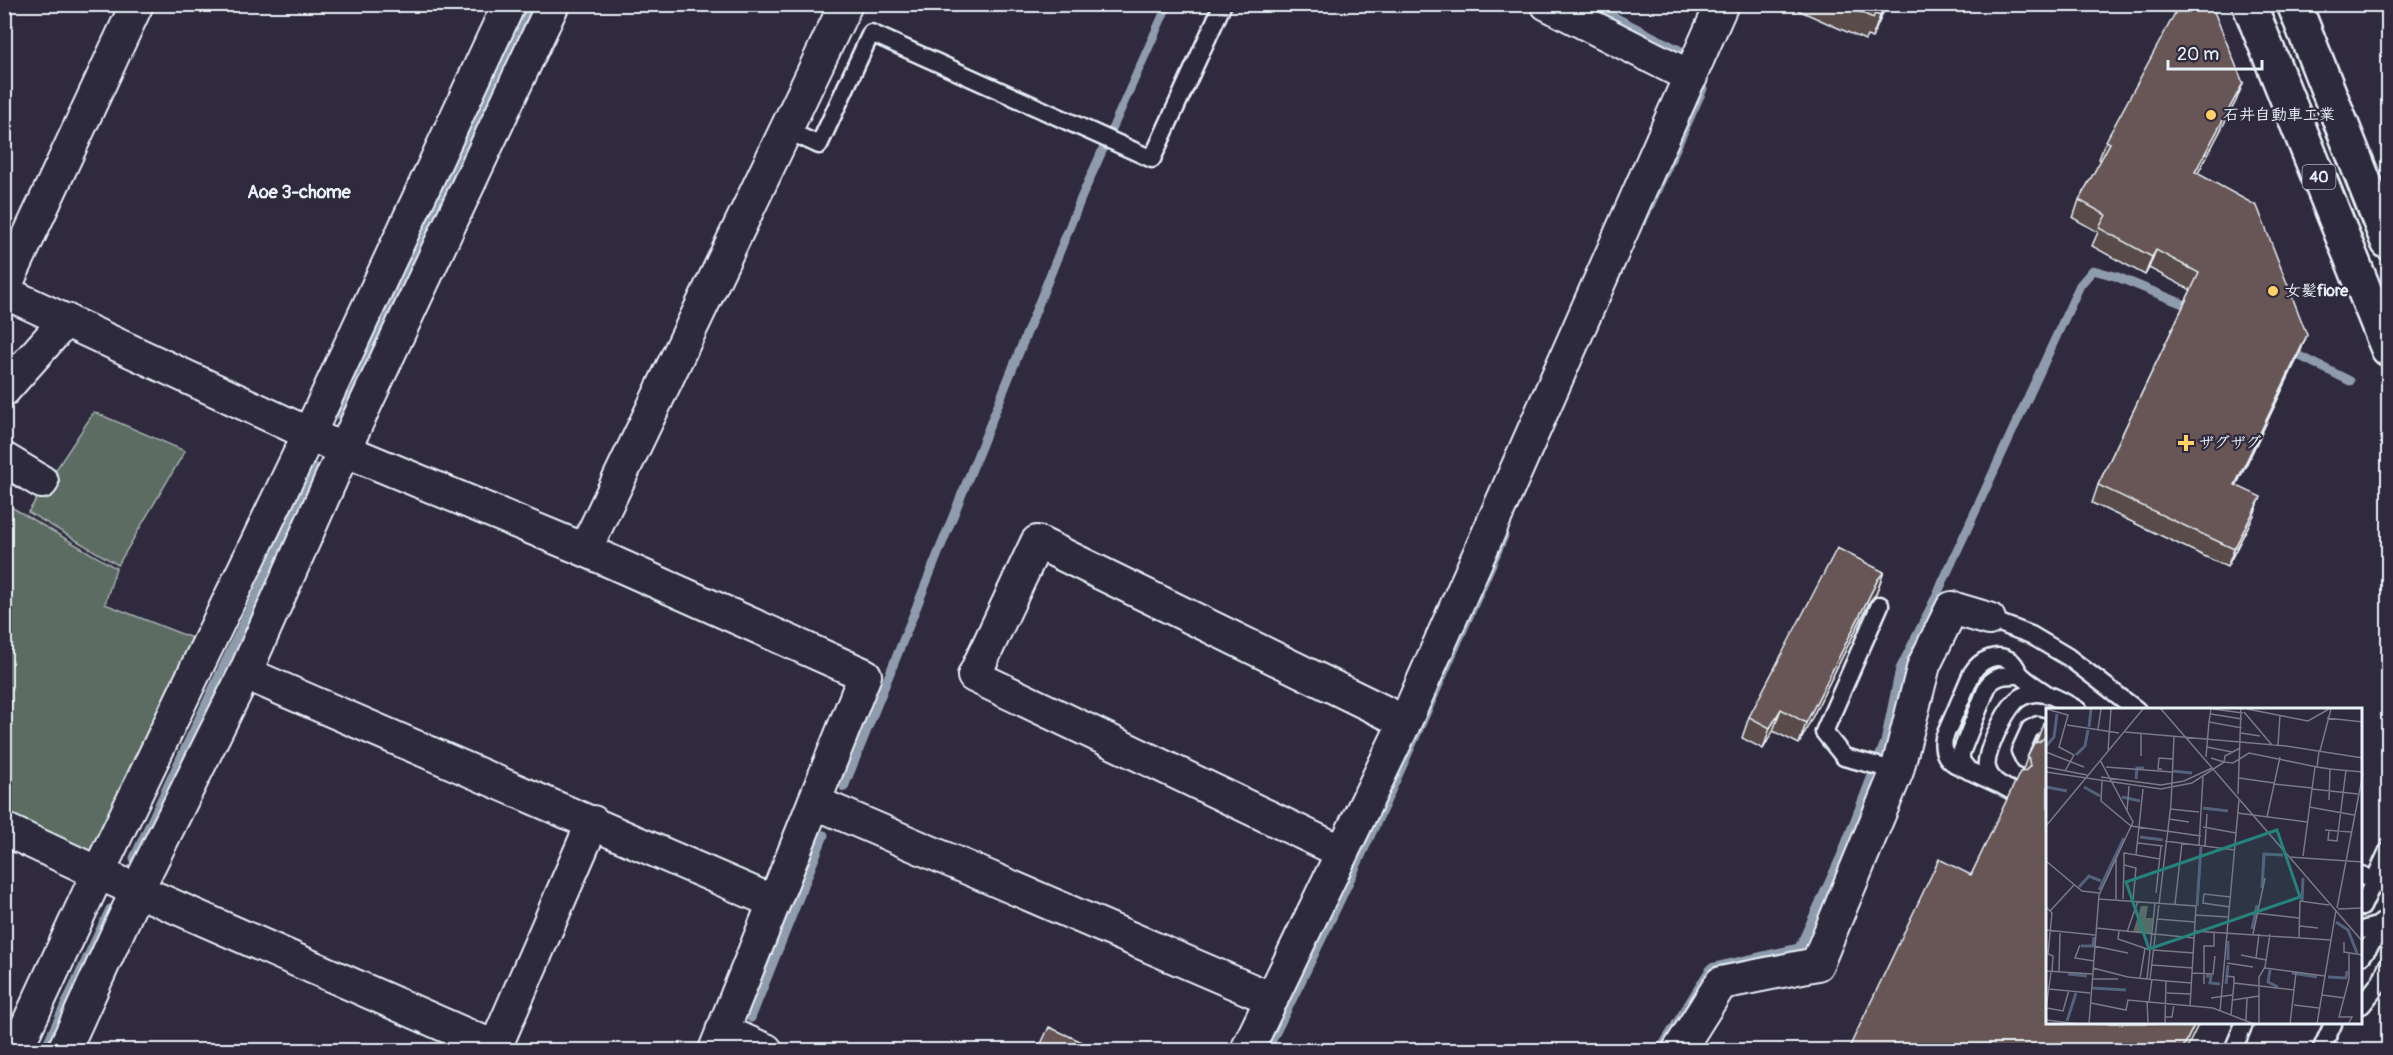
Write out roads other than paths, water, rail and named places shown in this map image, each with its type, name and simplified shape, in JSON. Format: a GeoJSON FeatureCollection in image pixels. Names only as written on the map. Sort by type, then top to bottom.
{"type":"FeatureCollection","features":[{"type":"Feature","properties":{"kind":"main road","name":"40"},"geometry":{"type":"LineString","coordinates":[[2249,4],[2388,350]]}},
{"type":"Feature","properties":{"kind":"main road","name":"40"},"geometry":{"type":"LineString","coordinates":[[2294,4],[2388,242]]}},
{"type":"Feature","properties":{"kind":"street"},"geometry":{"type":"LineString","coordinates":[[137,4],[4,290],[309,434],[585,550],[865,675],[718,1041],[766,1050]]}},
{"type":"Feature","properties":{"kind":"street"},"geometry":{"type":"LineString","coordinates":[[16,1050],[98,873],[309,434],[509,4]]}},
{"type":"Feature","properties":{"kind":"street"},"geometry":{"type":"LineString","coordinates":[[64,1050],[137,890],[245,673],[345,450],[554,4]]}},
{"type":"Feature","properties":{"kind":"street"},"geometry":{"type":"LineString","coordinates":[[585,550],[846,4]]}},
{"type":"Feature","properties":{"kind":"street"},"geometry":{"type":"LineString","coordinates":[[1547,4],[1691,77]]}},
{"type":"Feature","properties":{"kind":"street"},"geometry":{"type":"LineString","coordinates":[[1247,1050],[1405,722],[1722,4]]}},
{"type":"Feature","properties":{"kind":"street"},"geometry":{"type":"LineString","coordinates":[[4,390],[66,320]]}},
{"type":"Feature","properties":{"kind":"street"},"geometry":{"type":"LineString","coordinates":[[4,459],[42,482]]}},
{"type":"Feature","properties":{"kind":"street"},"geometry":{"type":"LineString","coordinates":[[1342,852],[974,676],[1027,562],[1037,542],[1405,722]]}},
{"type":"Feature","properties":{"kind":"street"},"geometry":{"type":"LineString","coordinates":[[1679,1050],[1721,983],[1817,964],[1893,770],[1924,665],[1952,608],[1989,619]]}},
{"type":"Feature","properties":{"kind":"street"},"geometry":{"type":"LineString","coordinates":[[245,673],[774,902]]}},
{"type":"Feature","properties":{"kind":"street"},"geometry":{"type":"LineString","coordinates":[[814,802],[1272,999]]}},
{"type":"Feature","properties":{"kind":"street"},"geometry":{"type":"LineString","coordinates":[[4,829],[98,873],[498,1049],[592,822]]}},
{"type":"Feature","properties":{"kind":"lane"},"geometry":{"type":"LineString","coordinates":[[786,130],[819,145],[871,33],[1152,159],[1222,4]]}},
{"type":"Feature","properties":{"kind":"lane"},"geometry":{"type":"LineString","coordinates":[[1880,605],[1824,732],[1844,757],[1893,770]]}},
{"type":"Feature","properties":{"kind":"lane"},"geometry":{"type":"LineString","coordinates":[[1989,619],[2031,635],[2068,657],[2134,708]]}},
{"type":"Feature","properties":{"kind":"lane"},"geometry":{"type":"LineString","coordinates":[[2047,694],[2026,695],[2007,712],[1987,756],[1990,774],[2004,787],[1949,760],[1945,754],[1943,744],[1972,674],[1984,660],[1998,657],[2012,662],[2021,675],[2047,694],[2074,708]]}},
{"type":"Feature","properties":{"kind":"lane"},"geometry":{"type":"LineString","coordinates":[[2025,761],[2020,751],[2030,729],[2038,725],[2046,728]]}},
{"type":"Feature","properties":{"kind":"lane"},"geometry":{"type":"LineString","coordinates":[[2363,903],[2388,851]]}},
{"type":"Feature","properties":{"kind":"lane"},"geometry":{"type":"LineString","coordinates":[[2363,930],[2377,926],[2388,919]]}},
{"type":"Feature","properties":{"kind":"lane"},"geometry":{"type":"LineString","coordinates":[[2363,953],[2388,919]]}},
{"type":"Feature","properties":{"kind":"lane"},"geometry":{"type":"LineString","coordinates":[[2363,1003],[2381,981],[2388,965]]}},
{"type":"Feature","properties":{"kind":"lane"},"geometry":{"type":"LineString","coordinates":[[2233,1050],[2243,1025]]}},
{"type":"Feature","properties":{"kind":"lane"},"geometry":{"type":"LineString","coordinates":[[2321,1050],[2332,1025]]}},
{"type":"Feature","properties":{"kind":"waterway"},"geometry":{"type":"LineString","coordinates":[[341,417],[533,4]]}},
{"type":"Feature","properties":{"kind":"waterway"},"geometry":{"type":"LineString","coordinates":[[844,787],[1082,196],[1168,4]]}},
{"type":"Feature","properties":{"kind":"waterway"},"geometry":{"type":"LineString","coordinates":[[1589,4],[1689,55]]}},
{"type":"Feature","properties":{"kind":"waterway"},"geometry":{"type":"LineString","coordinates":[[1643,221],[1703,89]]}},
{"type":"Feature","properties":{"kind":"waterway"},"geometry":{"type":"LineString","coordinates":[[1660,1050],[1711,968],[1799,948],[1841,856],[1885,742],[1900,669],[1932,605],[2080,285],[2093,270],[2115,276],[2193,308]]}},
{"type":"Feature","properties":{"kind":"waterway"},"geometry":{"type":"LineString","coordinates":[[2288,350],[2350,381]]}},
{"type":"Feature","properties":{"kind":"waterway"},"geometry":{"type":"LineString","coordinates":[[134,858],[316,468]]}},
{"type":"Feature","properties":{"kind":"waterway"},"geometry":{"type":"LineString","coordinates":[[1267,1050],[1389,795],[1504,536]]}},
{"type":"Feature","properties":{"kind":"waterway"},"geometry":{"type":"LineString","coordinates":[[751,1018],[824,835]]}},
{"type":"Feature","properties":{"kind":"waterway"},"geometry":{"type":"LineString","coordinates":[[44,1050],[110,909]]}},
{"type":"Feature","properties":{"kind":"place","name":"石井自動車工業"},"geometry":{"type":"Point","coordinates":[2211,115]}},
{"type":"Feature","properties":{"kind":"place","name":"女髪fiore"},"geometry":{"type":"Point","coordinates":[2273,291]}},
{"type":"Feature","properties":{"kind":"place","name":"ザグザグ"},"geometry":{"type":"Point","coordinates":[2186,443]}},
{"type":"Feature","properties":{"kind":"district","name":"Aoe 3-chome"},"geometry":{"type":"Point","coordinates":[299,192]}}]}
